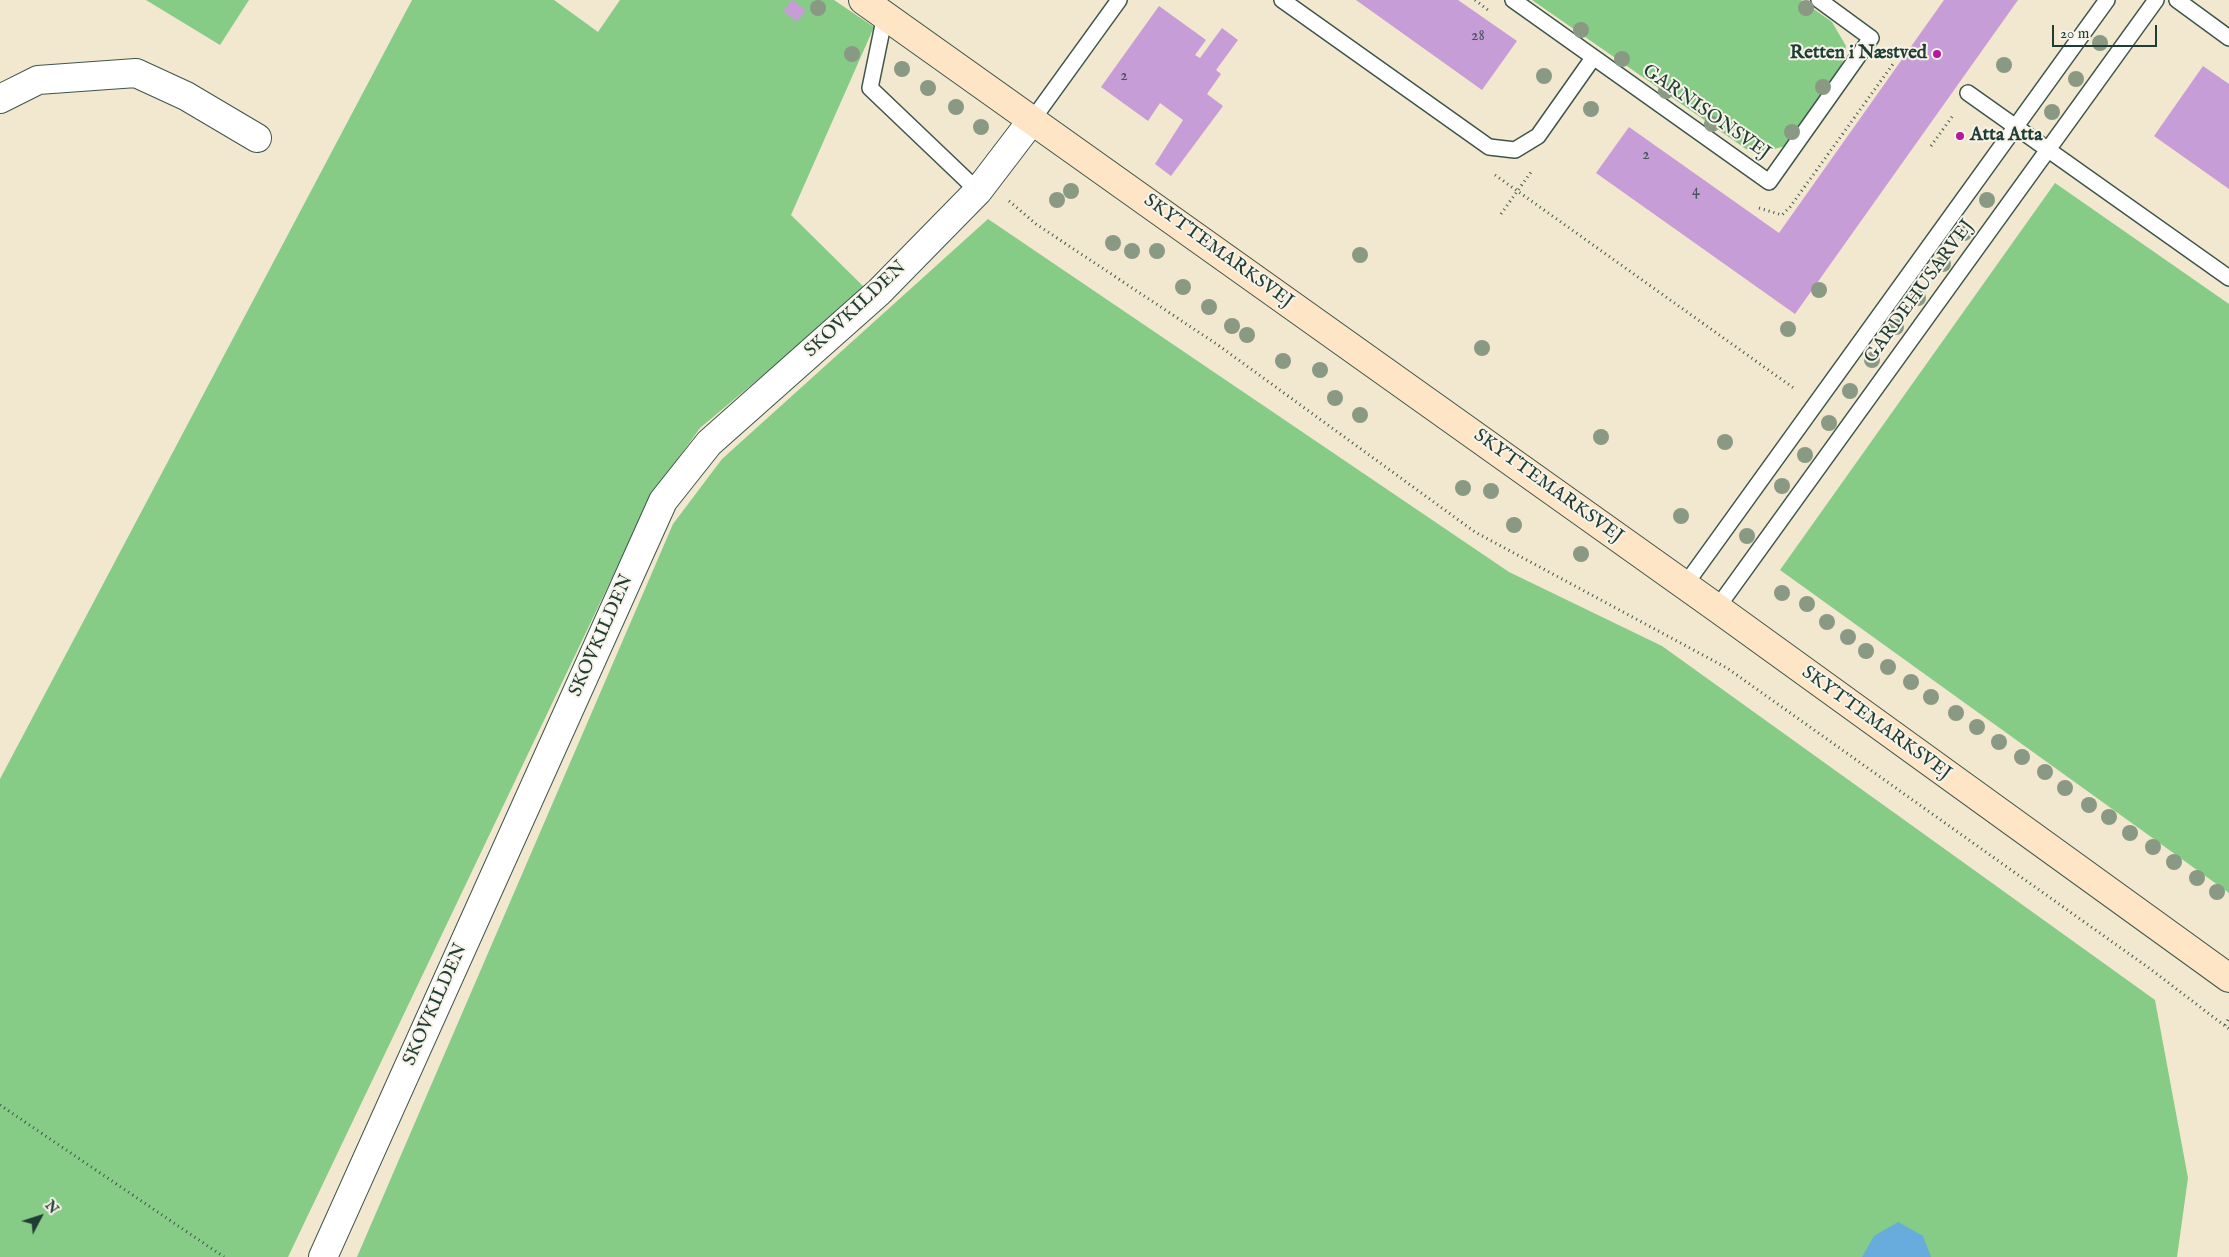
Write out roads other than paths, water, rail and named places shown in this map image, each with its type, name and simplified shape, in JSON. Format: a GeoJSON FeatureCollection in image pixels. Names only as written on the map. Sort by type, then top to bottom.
{"type":"FeatureCollection","features":[{"type":"Feature","properties":{"kind":"street","name":"SKYTTEMARKSVEJ"},"geometry":{"type":"LineString","coordinates":[[874,8],[1685,585],[2229,978]]}},
{"type":"Feature","properties":{"kind":"street"},"geometry":{"type":"LineString","coordinates":[[0,99],[38,80],[136,73],[186,96],[258,138]]}},
{"type":"Feature","properties":{"kind":"street","name":"SKOVKILDEN"},"geometry":{"type":"LineString","coordinates":[[323,1257],[663,501],[709,443],[879,292],[982,186],[1032,119]]}},
{"type":"Feature","properties":{"kind":"lane"},"geometry":{"type":"LineString","coordinates":[[1032,119],[1119,0]]}},
{"type":"Feature","properties":{"kind":"lane"},"geometry":{"type":"LineString","coordinates":[[1282,0],[1489,147],[1515,150],[1538,136],[1593,58]]}},
{"type":"Feature","properties":{"kind":"lane","name":"GARNISONSVEJ"},"geometry":{"type":"LineString","coordinates":[[1513,0],[1769,182],[1872,38],[1819,0]]}},
{"type":"Feature","properties":{"kind":"lane","name":"GARDEHUSARVEJ"},"geometry":{"type":"LineString","coordinates":[[1685,585],[2107,0]]}},
{"type":"Feature","properties":{"kind":"lane","name":"GARDEHUSARVEJ"},"geometry":{"type":"LineString","coordinates":[[1717,608],[2156,0]]}},
{"type":"Feature","properties":{"kind":"lane"},"geometry":{"type":"LineString","coordinates":[[2177,0],[2229,38]]}},
{"type":"Feature","properties":{"kind":"lane"},"geometry":{"type":"LineString","coordinates":[[874,8],[870,88],[982,186]]}},
{"type":"Feature","properties":{"kind":"lane"},"geometry":{"type":"LineString","coordinates":[[1968,93],[2229,278]]}},
{"type":"Feature","properties":{"kind":"water"},"geometry":{"type":"Polygon","coordinates":[[[1898,1222],[1923,1236],[1931,1257],[1862,1257],[1874,1236],[1898,1222]]]}},
{"type":"Feature","properties":{"kind":"place","name":"Retten i Næstved"},"geometry":{"type":"Point","coordinates":[1937,54]}},
{"type":"Feature","properties":{"kind":"place","name":"Atta Atta"},"geometry":{"type":"Point","coordinates":[1960,136]}}]}
